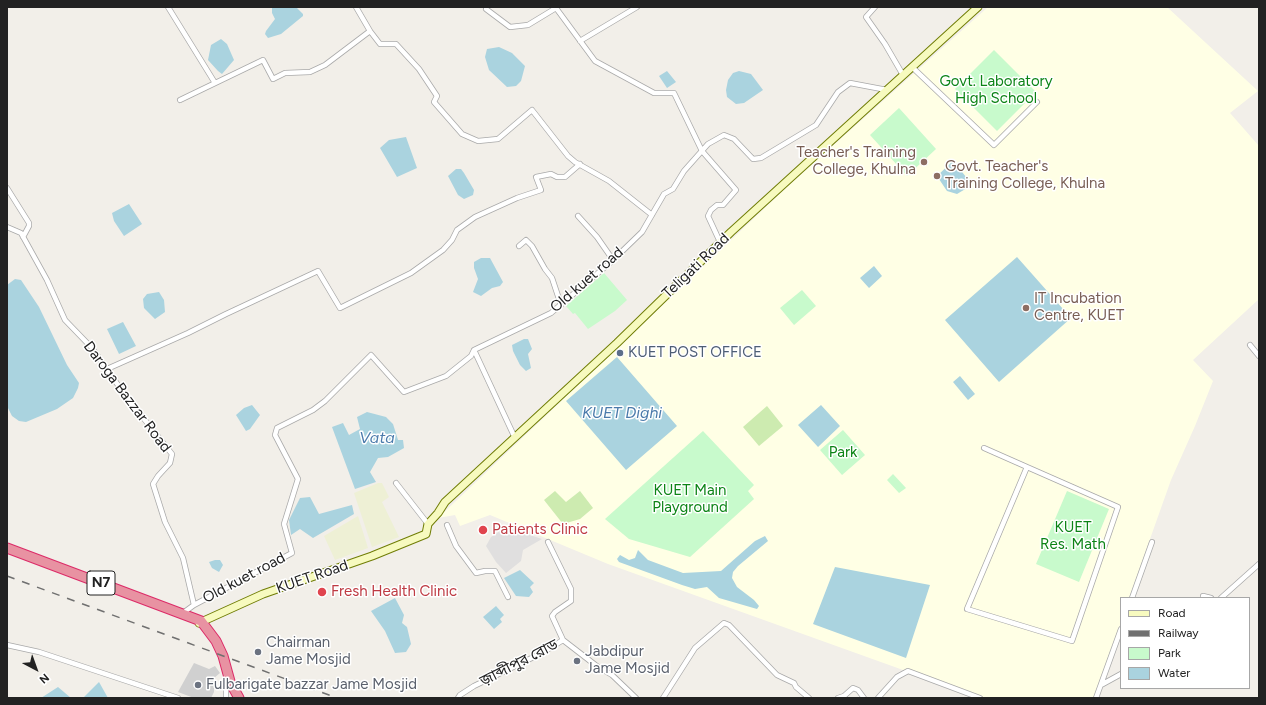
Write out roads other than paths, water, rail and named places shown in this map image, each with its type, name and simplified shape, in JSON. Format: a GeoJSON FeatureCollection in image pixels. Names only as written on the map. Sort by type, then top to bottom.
{"type":"FeatureCollection","features":[{"type":"Feature","properties":{"kind":"highway","name":"N7"},"geometry":{"type":"LineString","coordinates":[[7,548],[183,613],[198,621]]}},
{"type":"Feature","properties":{"kind":"highway"},"geometry":{"type":"LineString","coordinates":[[198,621],[216,641],[226,672],[239,698]]}},
{"type":"Feature","properties":{"kind":"main road","name":"Teligati Road"},"geometry":{"type":"LineString","coordinates":[[426,534],[428,524],[445,502],[617,343],[720,242],[978,7]]}},
{"type":"Feature","properties":{"kind":"main road","name":"KUET Road"},"geometry":{"type":"LineString","coordinates":[[198,621],[263,594],[372,556],[426,534]]}},
{"type":"Feature","properties":{"kind":"street"},"geometry":{"type":"LineString","coordinates":[[168,7],[215,83]]}},
{"type":"Feature","properties":{"kind":"street"},"geometry":{"type":"LineString","coordinates":[[356,7],[370,31],[380,44],[396,44],[419,69],[437,96],[434,102],[462,134],[478,140],[498,139],[532,110],[568,156],[609,181],[652,215]]}},
{"type":"Feature","properties":{"kind":"street"},"geometry":{"type":"LineString","coordinates":[[580,41],[637,7]]}},
{"type":"Feature","properties":{"kind":"street"},"geometry":{"type":"LineString","coordinates":[[874,7],[866,17],[885,44],[903,75]]}},
{"type":"Feature","properties":{"kind":"street"},"geometry":{"type":"LineString","coordinates":[[486,9],[510,27],[528,25],[556,8],[595,61],[654,93],[674,93],[702,151],[736,190],[723,205],[717,206],[711,210],[708,216],[720,242]]}},
{"type":"Feature","properties":{"kind":"street"},"geometry":{"type":"LineString","coordinates":[[180,100],[263,60],[273,79],[285,73],[310,72],[326,65],[370,31]]}},
{"type":"Feature","properties":{"kind":"street"},"geometry":{"type":"LineString","coordinates":[[912,67],[994,145],[1037,102]]}},
{"type":"Feature","properties":{"kind":"street","name":"Old kuet road"},"geometry":{"type":"LineString","coordinates":[[183,613],[194,605],[292,553],[284,524],[298,479],[275,435],[277,428],[313,410],[325,401],[371,355],[404,392],[446,376],[471,356],[474,350],[551,313],[613,260],[642,232],[664,194],[673,189],[684,171],[708,144],[724,135],[734,139],[753,159],[761,158],[816,125],[838,92],[850,83],[887,90]]}},
{"type":"Feature","properties":{"kind":"street"},"geometry":{"type":"LineString","coordinates":[[107,369],[188,333],[318,271],[340,308],[411,273],[444,250],[452,240],[457,230],[475,217],[517,198],[541,190],[536,177],[551,174],[558,178],[565,178],[580,164]]}},
{"type":"Feature","properties":{"kind":"street"},"geometry":{"type":"LineString","coordinates":[[7,188],[29,222],[29,226],[23,237]]}},
{"type":"Feature","properties":{"kind":"street"},"geometry":{"type":"LineString","coordinates":[[578,216],[597,237],[613,260]]}},
{"type":"Feature","properties":{"kind":"street","name":"Daroga Bazzar Road"},"geometry":{"type":"LineString","coordinates":[[7,227],[21,233],[47,280],[65,320],[92,348],[172,454],[170,463],[153,484],[165,522],[183,558],[194,605]]}},
{"type":"Feature","properties":{"kind":"street"},"geometry":{"type":"LineString","coordinates":[[519,246],[526,240],[532,246],[552,278],[560,305]]}},
{"type":"Feature","properties":{"kind":"street"},"geometry":{"type":"LineString","coordinates":[[1250,345],[1259,356]]}},
{"type":"Feature","properties":{"kind":"street"},"geometry":{"type":"LineString","coordinates":[[474,350],[515,438]]}},
{"type":"Feature","properties":{"kind":"street"},"geometry":{"type":"LineString","coordinates":[[984,448],[1027,467],[1118,508],[1072,642],[967,609],[1027,467]]}},
{"type":"Feature","properties":{"kind":"street"},"geometry":{"type":"LineString","coordinates":[[396,483],[428,524]]}},
{"type":"Feature","properties":{"kind":"street"},"geometry":{"type":"LineString","coordinates":[[447,525],[456,546],[476,573],[495,571],[508,597]]}},
{"type":"Feature","properties":{"kind":"street"},"geometry":{"type":"LineString","coordinates":[[548,542],[571,589],[571,601],[555,612],[552,616],[563,640]]}},
{"type":"Feature","properties":{"kind":"street"},"geometry":{"type":"LineString","coordinates":[[1132,597],[1152,542]]}},
{"type":"Feature","properties":{"kind":"street"},"geometry":{"type":"LineString","coordinates":[[1222,597],[1259,564]]}},
{"type":"Feature","properties":{"kind":"street"},"geometry":{"type":"LineString","coordinates":[[663,698],[696,648],[724,623],[729,625],[777,675],[794,683],[796,687],[809,698]]}},
{"type":"Feature","properties":{"kind":"street"},"geometry":{"type":"LineString","coordinates":[[1096,698],[1120,632]]}},
{"type":"Feature","properties":{"kind":"street","name":"জ়াব্দীপুর রোড"},"geometry":{"type":"LineString","coordinates":[[458,698],[474,686],[542,653],[563,640],[598,667],[612,675],[636,698]]}},
{"type":"Feature","properties":{"kind":"street"},"geometry":{"type":"LineString","coordinates":[[7,645],[39,652],[178,698]]}},
{"type":"Feature","properties":{"kind":"street"},"geometry":{"type":"LineString","coordinates":[[878,698],[898,677],[908,671],[980,698]]}},
{"type":"Feature","properties":{"kind":"street"},"geometry":{"type":"LineString","coordinates":[[226,672],[226,698]]}},
{"type":"Feature","properties":{"kind":"street"},"geometry":{"type":"LineString","coordinates":[[1101,685],[1120,675]]}},
{"type":"Feature","properties":{"kind":"street"},"geometry":{"type":"LineString","coordinates":[[838,698],[844,696],[853,688],[858,690],[864,698]]}},
{"type":"Feature","properties":{"kind":"water"},"geometry":{"type":"Polygon","coordinates":[[[272,7],[296,7],[303,14],[303,16],[281,34],[268,38],[265,34],[266,31],[275,19],[272,13],[272,7]]]}},
{"type":"Feature","properties":{"kind":"water"},"geometry":{"type":"Polygon","coordinates":[[[221,39],[227,44],[234,60],[222,74],[208,60],[211,45],[221,39]]]}},
{"type":"Feature","properties":{"kind":"water"},"geometry":{"type":"Polygon","coordinates":[[[499,47],[512,53],[525,66],[521,81],[516,86],[507,87],[489,70],[485,57],[487,49],[499,47]]]}},
{"type":"Feature","properties":{"kind":"water"},"geometry":{"type":"Polygon","coordinates":[[[667,71],[676,82],[667,88],[659,76],[667,71]]]}},
{"type":"Feature","properties":{"kind":"water"},"geometry":{"type":"Polygon","coordinates":[[[739,71],[751,74],[763,90],[744,103],[736,104],[727,97],[726,90],[728,80],[733,73],[739,71]]]}},
{"type":"Feature","properties":{"kind":"water"},"geometry":{"type":"Polygon","coordinates":[[[406,137],[417,168],[397,177],[380,148],[389,140],[406,137]]]}},
{"type":"Feature","properties":{"kind":"water"},"geometry":{"type":"Polygon","coordinates":[[[953,161],[971,183],[967,188],[957,194],[947,191],[937,176],[953,161]]]}},
{"type":"Feature","properties":{"kind":"water"},"geometry":{"type":"Polygon","coordinates":[[[456,169],[461,169],[464,173],[474,190],[473,195],[464,199],[458,195],[448,176],[456,169]]]}},
{"type":"Feature","properties":{"kind":"water"},"geometry":{"type":"Polygon","coordinates":[[[129,204],[142,224],[124,236],[114,221],[112,213],[129,204]]]}},
{"type":"Feature","properties":{"kind":"water"},"geometry":{"type":"Polygon","coordinates":[[[1017,257],[1071,318],[999,382],[945,320],[1017,257]]]}},
{"type":"Feature","properties":{"kind":"water"},"geometry":{"type":"Polygon","coordinates":[[[481,258],[490,258],[503,282],[500,286],[492,288],[481,296],[473,292],[478,279],[474,268],[474,262],[481,258]]]}},
{"type":"Feature","properties":{"kind":"water"},"geometry":{"type":"Polygon","coordinates":[[[874,266],[882,276],[869,288],[860,278],[874,266]]]}},
{"type":"Feature","properties":{"kind":"water"},"geometry":{"type":"Polygon","coordinates":[[[15,279],[21,280],[39,307],[67,365],[79,383],[73,398],[57,409],[26,422],[19,421],[12,416],[7,406],[7,285],[15,279]]]}},
{"type":"Feature","properties":{"kind":"water"},"geometry":{"type":"Polygon","coordinates":[[[159,292],[164,300],[165,312],[155,319],[144,308],[143,299],[147,294],[159,292]]]}},
{"type":"Feature","properties":{"kind":"water"},"geometry":{"type":"Polygon","coordinates":[[[123,322],[136,346],[119,354],[107,329],[123,322]]]}},
{"type":"Feature","properties":{"kind":"water"},"geometry":{"type":"Polygon","coordinates":[[[524,339],[528,339],[532,349],[528,354],[531,368],[526,371],[520,365],[513,351],[512,345],[524,339]]]}},
{"type":"Feature","properties":{"kind":"water","name":"KUET Dighi"},"geometry":{"type":"Polygon","coordinates":[[[617,357],[677,426],[626,470],[566,401],[617,357]]]}},
{"type":"Feature","properties":{"kind":"water"},"geometry":{"type":"Polygon","coordinates":[[[960,376],[975,394],[968,400],[953,382],[960,376]]]}},
{"type":"Feature","properties":{"kind":"water"},"geometry":{"type":"Polygon","coordinates":[[[252,405],[260,415],[250,429],[246,431],[236,415],[244,408],[252,405]]]}},
{"type":"Feature","properties":{"kind":"water"},"geometry":{"type":"Polygon","coordinates":[[[821,405],[840,426],[818,447],[798,425],[821,405]]]}},
{"type":"Feature","properties":{"kind":"water","name":"Vata"},"geometry":{"type":"Polygon","coordinates":[[[367,412],[386,417],[393,424],[398,440],[403,440],[404,448],[388,457],[378,458],[370,472],[376,482],[355,489],[332,427],[343,423],[349,435],[360,429],[357,417],[367,412]]]}},
{"type":"Feature","properties":{"kind":"water"},"geometry":{"type":"Polygon","coordinates":[[[310,497],[319,514],[352,505],[354,514],[313,538],[300,529],[291,535],[289,520],[300,498],[310,497]]]}},
{"type":"Feature","properties":{"kind":"water"},"geometry":{"type":"Polygon","coordinates":[[[765,536],[768,541],[738,566],[733,572],[732,578],[737,587],[754,600],[759,606],[757,609],[719,598],[707,587],[695,589],[682,585],[619,562],[617,559],[620,555],[629,560],[635,558],[638,550],[648,560],[683,573],[721,571],[755,541],[765,536]]]}},
{"type":"Feature","properties":{"kind":"water"},"geometry":{"type":"Polygon","coordinates":[[[220,560],[223,565],[219,572],[212,568],[209,562],[220,560]]]}},
{"type":"Feature","properties":{"kind":"water"},"geometry":{"type":"Polygon","coordinates":[[[835,567],[930,585],[906,658],[813,624],[835,567]]]}},
{"type":"Feature","properties":{"kind":"water"},"geometry":{"type":"Polygon","coordinates":[[[520,570],[534,583],[530,587],[533,592],[529,597],[516,596],[504,578],[520,570]]]}},
{"type":"Feature","properties":{"kind":"water"},"geometry":{"type":"Polygon","coordinates":[[[395,598],[404,615],[402,623],[407,627],[411,644],[406,652],[395,653],[385,631],[371,611],[395,598]]]}},
{"type":"Feature","properties":{"kind":"water"},"geometry":{"type":"Polygon","coordinates":[[[496,606],[504,615],[500,619],[502,622],[494,629],[483,617],[496,606]]]}},
{"type":"Feature","properties":{"kind":"water"},"geometry":{"type":"Polygon","coordinates":[[[99,682],[108,698],[83,698],[99,682]]]}},
{"type":"Feature","properties":{"kind":"water"},"geometry":{"type":"Polygon","coordinates":[[[58,687],[71,698],[41,698],[58,687]]]}},
{"type":"Feature","properties":{"kind":"railway"},"geometry":{"type":"LineString","coordinates":[[7,576],[337,698]]}},
{"type":"Feature","properties":{"kind":"place","name":"Teacher's Training College, Khulna"},"geometry":{"type":"Point","coordinates":[924,162]}},
{"type":"Feature","properties":{"kind":"place","name":"Govt. Teacher's Training College, Khulna"},"geometry":{"type":"Point","coordinates":[937,176]}},
{"type":"Feature","properties":{"kind":"place","name":"IT Incubation Centre, KUET"},"geometry":{"type":"Point","coordinates":[1026,308]}},
{"type":"Feature","properties":{"kind":"place","name":"KUET POST OFFICE"},"geometry":{"type":"Point","coordinates":[620,353]}},
{"type":"Feature","properties":{"kind":"place","name":"Patients Clinic"},"geometry":{"type":"Point","coordinates":[483,530]}},
{"type":"Feature","properties":{"kind":"place","name":"Fresh Health Clinic"},"geometry":{"type":"Point","coordinates":[322,592]}},
{"type":"Feature","properties":{"kind":"place","name":"Chairman Jame Mosjid"},"geometry":{"type":"Point","coordinates":[258,652]}},
{"type":"Feature","properties":{"kind":"place","name":"Jabdipur Jame Mosjid"},"geometry":{"type":"Point","coordinates":[577,661]}},
{"type":"Feature","properties":{"kind":"place","name":"Fulbarigate bazzar Jame Mosjid"},"geometry":{"type":"Point","coordinates":[198,685]}},
{"type":"Feature","properties":{"kind":"park label","name":"Govt. Laboratory High School"},"geometry":{"type":"Point","coordinates":[996,90]}},
{"type":"Feature","properties":{"kind":"park label","name":"Park"},"geometry":{"type":"Point","coordinates":[843,453]}},
{"type":"Feature","properties":{"kind":"park label","name":"KUET Main Playground"},"geometry":{"type":"Point","coordinates":[690,500]}},
{"type":"Feature","properties":{"kind":"park label","name":"KUET Res. Math"},"geometry":{"type":"Point","coordinates":[1073,536]}}]}
